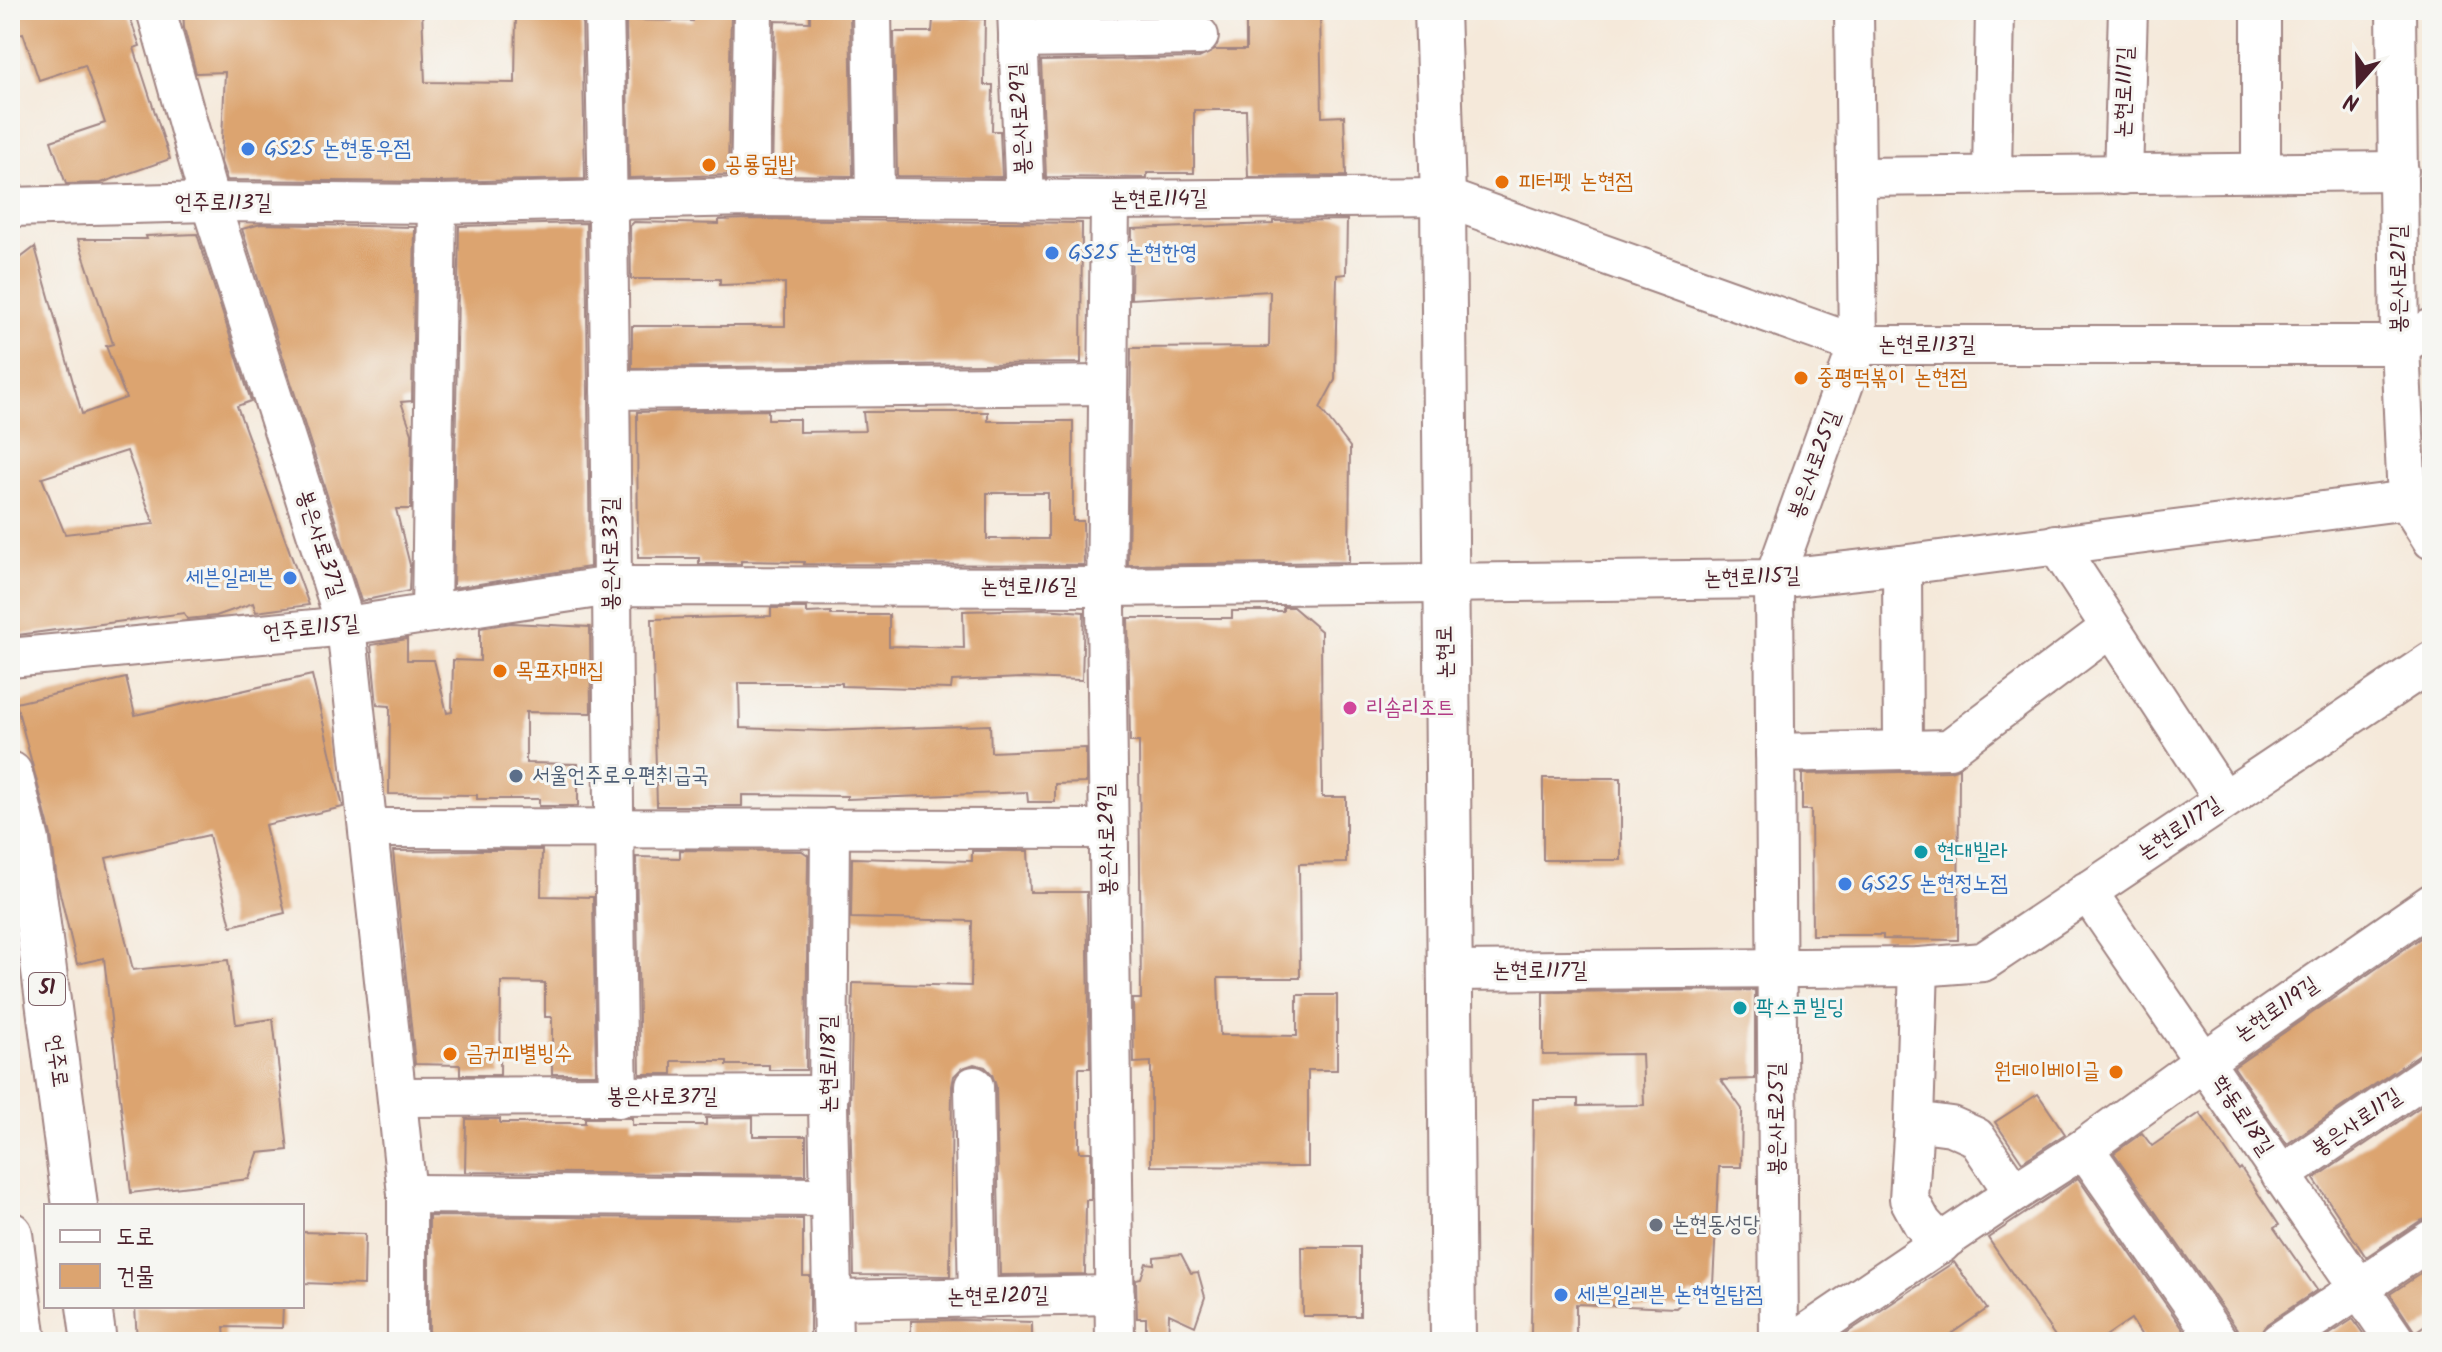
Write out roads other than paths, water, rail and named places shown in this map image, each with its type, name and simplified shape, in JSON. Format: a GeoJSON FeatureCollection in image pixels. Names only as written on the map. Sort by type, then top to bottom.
{"type":"FeatureCollection","features":[{"type":"Feature","properties":{"kind":"main road","name":"논현로"},"geometry":{"type":"LineString","coordinates":[[1437,10],[1443,197],[1453,1342]]}},
{"type":"Feature","properties":{"kind":"main road","name":"언주로"},"geometry":{"type":"LineString","coordinates":[[10,774],[16,815],[27,841],[75,1204]]}},
{"type":"Feature","properties":{"kind":"main road"},"geometry":{"type":"LineString","coordinates":[[10,1234],[24,1342]]}},
{"type":"Feature","properties":{"kind":"main road"},"geometry":{"type":"LineString","coordinates":[[89,1308],[94,1342]]}},
{"type":"Feature","properties":{"kind":"street","name":"봉은사로37길"},"geometry":{"type":"LineString","coordinates":[[156,10],[210,202],[346,626],[407,1194],[407,1342]]}},
{"type":"Feature","properties":{"kind":"street","name":"봉은사로33길"},"geometry":{"type":"LineString","coordinates":[[604,10],[609,199],[618,1098]]}},
{"type":"Feature","properties":{"kind":"street"},"geometry":{"type":"LineString","coordinates":[[750,197],[753,10]]}},
{"type":"Feature","properties":{"kind":"street"},"geometry":{"type":"LineString","coordinates":[[872,10],[875,198]]}},
{"type":"Feature","properties":{"kind":"street","name":"봉은사로25길"},"geometry":{"type":"LineString","coordinates":[[1779,1342],[1774,579],[1858,345],[1854,10]]}},
{"type":"Feature","properties":{"kind":"street"},"geometry":{"type":"LineString","coordinates":[[1992,174],[1995,10]]}},
{"type":"Feature","properties":{"kind":"street","name":"논현로111길"},"geometry":{"type":"LineString","coordinates":[[2123,175],[2128,10]]}},
{"type":"Feature","properties":{"kind":"street"},"geometry":{"type":"LineString","coordinates":[[2261,10],[2261,171]]}},
{"type":"Feature","properties":{"kind":"street","name":"봉은사로21길"},"geometry":{"type":"LineString","coordinates":[[2396,10],[2399,171],[2416,336],[2419,498],[2432,540]]}},
{"type":"Feature","properties":{"kind":"street","name":"봉은사로29길"},"geometry":{"type":"LineString","coordinates":[[1025,200],[1017,24],[1199,36]]}},
{"type":"Feature","properties":{"kind":"street"},"geometry":{"type":"LineString","coordinates":[[1857,177],[2399,171]]}},
{"type":"Feature","properties":{"kind":"street","name":"논현로114길"},"geometry":{"type":"LineString","coordinates":[[609,199],[1443,197]]}},
{"type":"Feature","properties":{"kind":"street","name":"논현로113길"},"geometry":{"type":"LineString","coordinates":[[1443,197],[1858,345],[2416,336]]}},
{"type":"Feature","properties":{"kind":"street","name":"언주로113길"},"geometry":{"type":"LineString","coordinates":[[10,207],[210,202],[437,204],[609,199]]}},
{"type":"Feature","properties":{"kind":"street","name":"봉은사로29길"},"geometry":{"type":"LineString","coordinates":[[1110,200],[1106,587],[1115,1295]]}},
{"type":"Feature","properties":{"kind":"street"},"geometry":{"type":"LineString","coordinates":[[431,613],[437,204]]}},
{"type":"Feature","properties":{"kind":"street"},"geometry":{"type":"LineString","coordinates":[[610,390],[1108,385]]}},
{"type":"Feature","properties":{"kind":"street","name":"논현로115길"},"geometry":{"type":"LineString","coordinates":[[1446,584],[1774,579],[2419,498]]}},
{"type":"Feature","properties":{"kind":"street"},"geometry":{"type":"LineString","coordinates":[[2056,544],[2224,800]]}},
{"type":"Feature","properties":{"kind":"street"},"geometry":{"type":"LineString","coordinates":[[1902,565],[1903,750]]}},
{"type":"Feature","properties":{"kind":"street","name":"논현로116길"},"geometry":{"type":"LineString","coordinates":[[611,586],[1446,584]]}},
{"type":"Feature","properties":{"kind":"street","name":"언주로115길"},"geometry":{"type":"LineString","coordinates":[[10,658],[346,626],[611,586]]}},
{"type":"Feature","properties":{"kind":"street"},"geometry":{"type":"LineString","coordinates":[[1775,753],[1949,749],[2110,628]]}},
{"type":"Feature","properties":{"kind":"street","name":"논현로117길"},"geometry":{"type":"LineString","coordinates":[[1449,971],[1919,967],[1983,962],[2432,661]]}},
{"type":"Feature","properties":{"kind":"street"},"geometry":{"type":"LineString","coordinates":[[368,828],[1108,829]]}},
{"type":"Feature","properties":{"kind":"street","name":"논현로118길"},"geometry":{"type":"LineString","coordinates":[[830,828],[829,1197],[833,1342]]}},
{"type":"Feature","properties":{"kind":"street","name":"학동로18길"},"geometry":{"type":"LineString","coordinates":[[2087,891],[2396,1342]]}},
{"type":"Feature","properties":{"kind":"street","name":"논현로119길"},"geometry":{"type":"LineString","coordinates":[[1794,1342],[2084,1148],[2432,903]]}},
{"type":"Feature","properties":{"kind":"street"},"geometry":{"type":"LineString","coordinates":[[1919,967],[1909,1199],[1922,1223],[1941,1244]]}},
{"type":"Feature","properties":{"kind":"street","name":"봉은사로11길"},"geometry":{"type":"LineString","coordinates":[[2281,1175],[2432,1072]]}},
{"type":"Feature","properties":{"kind":"street"},"geometry":{"type":"LineString","coordinates":[[974,1086],[978,1298]]}},
{"type":"Feature","properties":{"kind":"street","name":"봉은사로37길"},"geometry":{"type":"LineString","coordinates":[[398,1097],[829,1095]]}},
{"type":"Feature","properties":{"kind":"street"},"geometry":{"type":"LineString","coordinates":[[1914,1121],[1951,1126],[1976,1137],[2014,1193]]}},
{"type":"Feature","properties":{"kind":"street"},"geometry":{"type":"LineString","coordinates":[[2084,1148],[2219,1342]]}},
{"type":"Feature","properties":{"kind":"street"},"geometry":{"type":"LineString","coordinates":[[407,1194],[829,1197]]}},
{"type":"Feature","properties":{"kind":"street"},"geometry":{"type":"LineString","coordinates":[[2279,1342],[2432,1239]]}},
{"type":"Feature","properties":{"kind":"street"},"geometry":{"type":"LineString","coordinates":[[1115,1295],[1115,1342]]}},
{"type":"Feature","properties":{"kind":"street","name":"논현로120길"},"geometry":{"type":"LineString","coordinates":[[834,1300],[1115,1295]]}},
{"type":"Feature","properties":{"kind":"place","name":"GS25 논현동우점"},"geometry":{"type":"Point","coordinates":[248,149]}},
{"type":"Feature","properties":{"kind":"place","name":"공룡덮밥"},"geometry":{"type":"Point","coordinates":[709,165]}},
{"type":"Feature","properties":{"kind":"place","name":"피터펫 논현점"},"geometry":{"type":"Point","coordinates":[1502,182]}},
{"type":"Feature","properties":{"kind":"place","name":"GS25 논현한영"},"geometry":{"type":"Point","coordinates":[1052,253]}},
{"type":"Feature","properties":{"kind":"place","name":"중평떡볶이 논현점"},"geometry":{"type":"Point","coordinates":[1801,378]}},
{"type":"Feature","properties":{"kind":"place","name":"세븐일레븐"},"geometry":{"type":"Point","coordinates":[290,578]}},
{"type":"Feature","properties":{"kind":"place","name":"목포자매집"},"geometry":{"type":"Point","coordinates":[500,671]}},
{"type":"Feature","properties":{"kind":"place","name":"리솜리조트"},"geometry":{"type":"Point","coordinates":[1350,708]}},
{"type":"Feature","properties":{"kind":"place","name":"서울언주로우편취급국"},"geometry":{"type":"Point","coordinates":[516,776]}},
{"type":"Feature","properties":{"kind":"place","name":"현대빌라"},"geometry":{"type":"Point","coordinates":[1921,852]}},
{"type":"Feature","properties":{"kind":"place","name":"GS25 논현정노점"},"geometry":{"type":"Point","coordinates":[1845,884]}},
{"type":"Feature","properties":{"kind":"place","name":"팍스코빌딩"},"geometry":{"type":"Point","coordinates":[1740,1008]}},
{"type":"Feature","properties":{"kind":"place","name":"금커피별빙수"},"geometry":{"type":"Point","coordinates":[450,1054]}},
{"type":"Feature","properties":{"kind":"place","name":"원데이베이글"},"geometry":{"type":"Point","coordinates":[2116,1072]}},
{"type":"Feature","properties":{"kind":"place","name":"논현동성당"},"geometry":{"type":"Point","coordinates":[1656,1225]}},
{"type":"Feature","properties":{"kind":"place","name":"세븐일레븐 논현힐탑점"},"geometry":{"type":"Point","coordinates":[1561,1295]}}]}
